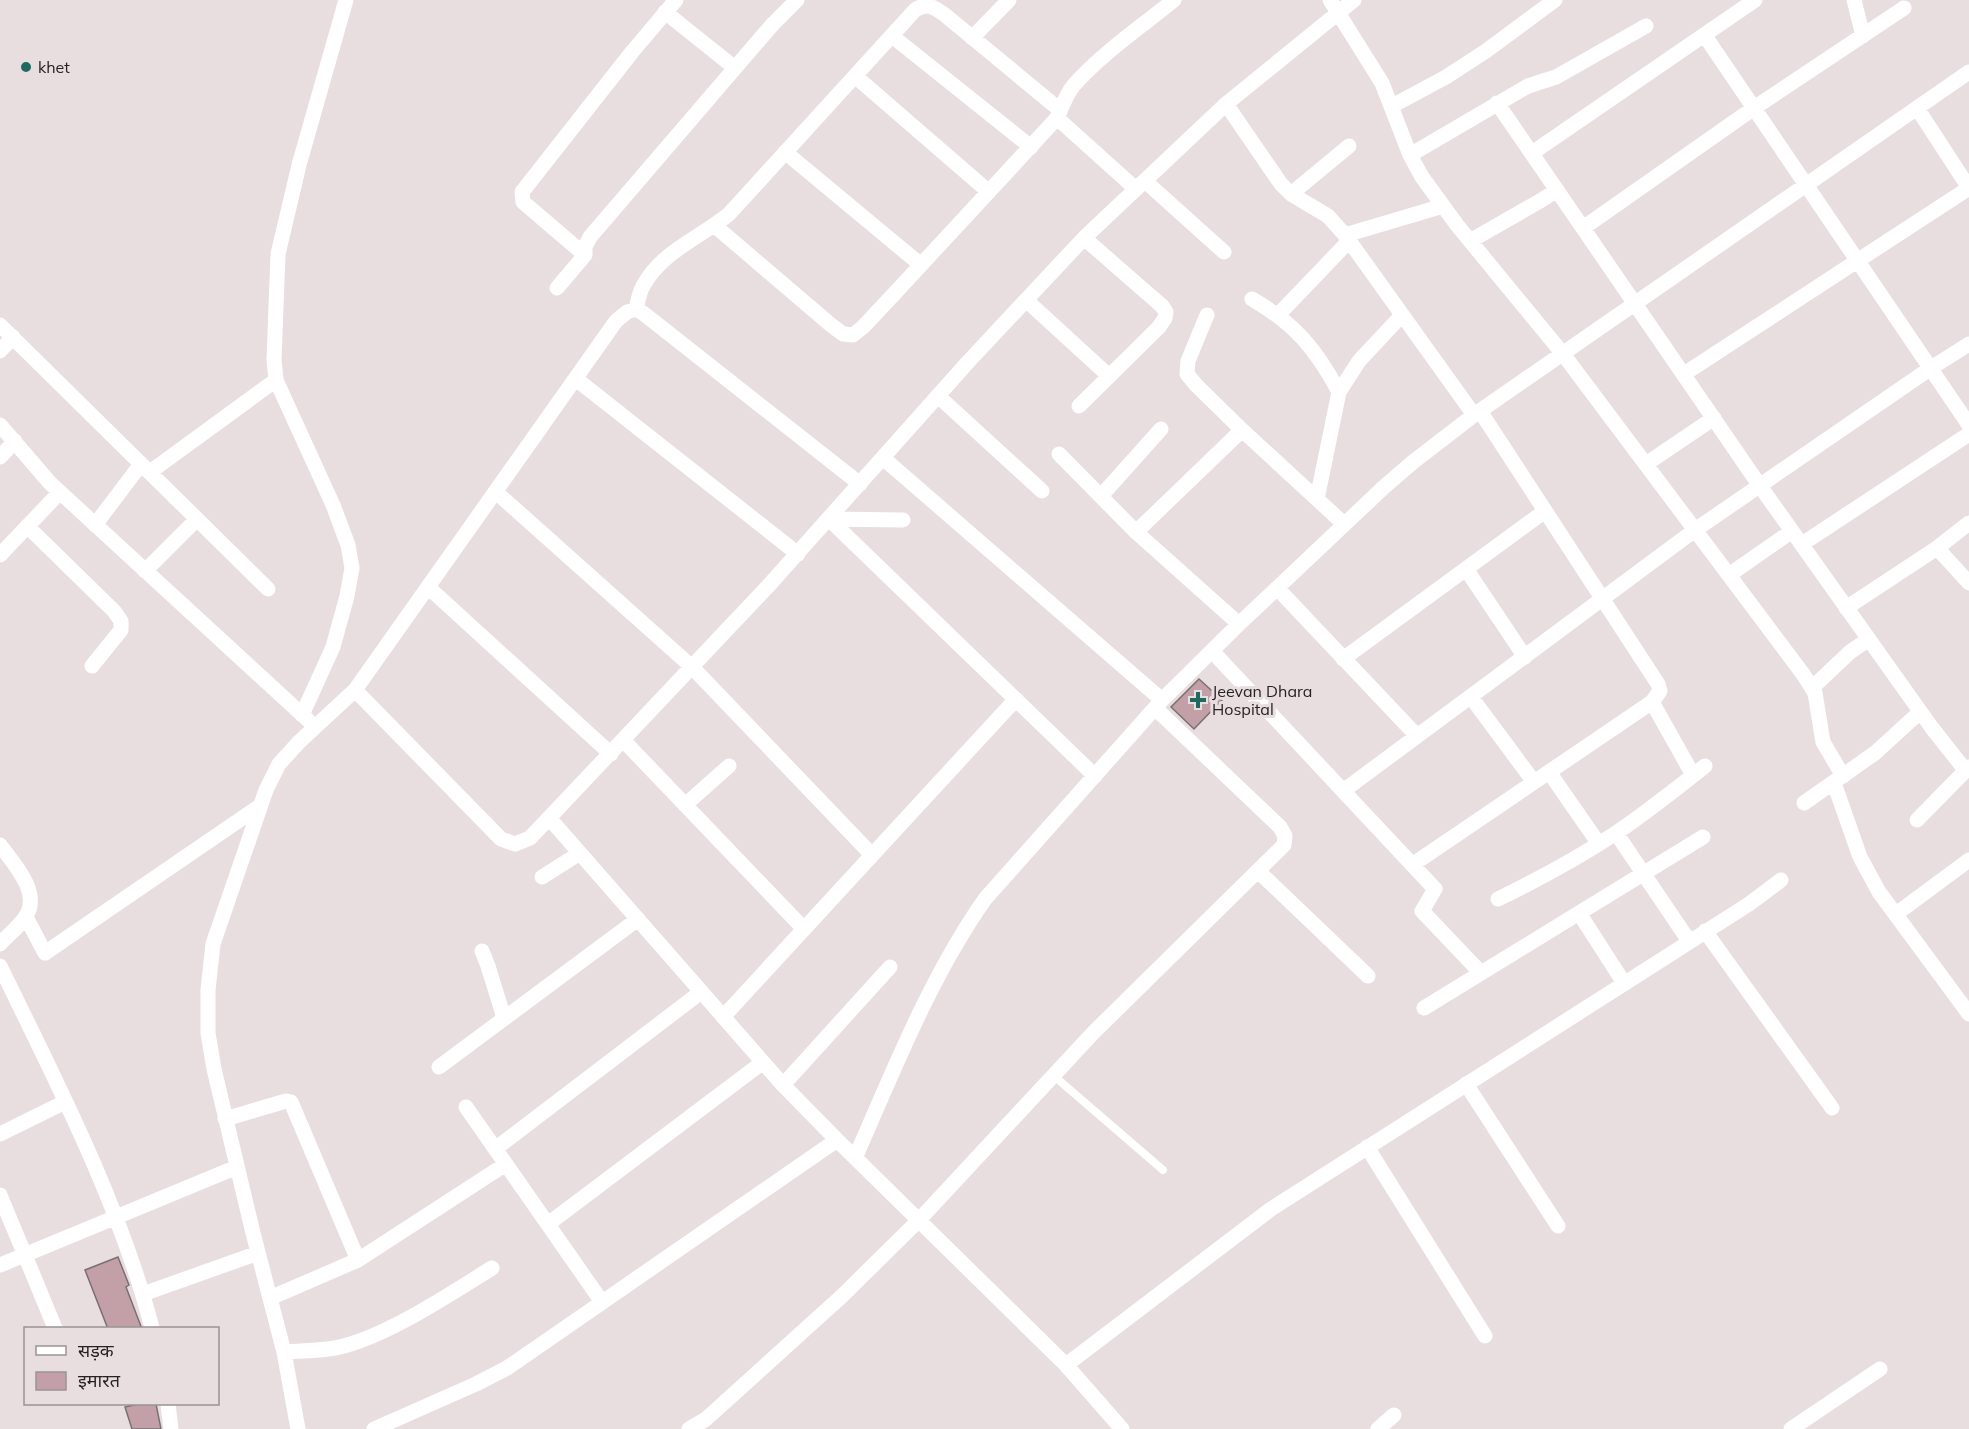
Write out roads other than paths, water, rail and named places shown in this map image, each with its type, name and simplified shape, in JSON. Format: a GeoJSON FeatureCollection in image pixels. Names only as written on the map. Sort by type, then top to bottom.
{"type":"FeatureCollection","features":[{"type":"Feature","properties":{"kind":"street"},"geometry":{"type":"LineString","coordinates":[[302,715],[333,647],[352,568],[348,545],[333,505],[276,380],[273,360],[278,254],[346,0]]}},
{"type":"Feature","properties":{"kind":"street"},"geometry":{"type":"LineString","coordinates":[[585,255],[523,202],[522,192],[676,0]]}},
{"type":"Feature","properties":{"kind":"street"},"geometry":{"type":"LineString","coordinates":[[558,288],[585,255],[585,247],[590,237],[772,25],[797,0]]}},
{"type":"Feature","properties":{"kind":"street"},"geometry":{"type":"LineString","coordinates":[[972,38],[1009,0]]}},
{"type":"Feature","properties":{"kind":"street"},"geometry":{"type":"LineString","coordinates":[[715,226],[843,334],[853,335],[1030,147],[1059,114],[1073,86],[1100,60],[1174,0]]}},
{"type":"Feature","properties":{"kind":"street"},"geometry":{"type":"LineString","coordinates":[[355,690],[501,839],[515,844],[530,838],[798,554],[938,396],[1084,238],[1226,104],[1335,6],[1354,0]]}},
{"type":"Feature","properties":{"kind":"street"},"geometry":{"type":"LineString","coordinates":[[1392,106],[1446,77],[1486,51],[1555,0]]}},
{"type":"Feature","properties":{"kind":"street"},"geometry":{"type":"LineString","coordinates":[[1532,153],[1755,0]]}},
{"type":"Feature","properties":{"kind":"street"},"geometry":{"type":"LineString","coordinates":[[1854,0],[1863,36]]}},
{"type":"Feature","properties":{"kind":"street"},"geometry":{"type":"LineString","coordinates":[[636,309],[642,288],[650,275],[666,258],[685,243],[715,226],[729,214],[915,10],[926,5],[933,6],[972,38],[1140,185],[1224,252]]}},
{"type":"Feature","properties":{"kind":"street"},"geometry":{"type":"LineString","coordinates":[[1335,6],[1382,83],[1410,155],[1422,177],[1470,241],[1563,354],[1815,693]]}},
{"type":"Feature","properties":{"kind":"street"},"geometry":{"type":"LineString","coordinates":[[1583,228],[1754,108],[1904,8]]}},
{"type":"Feature","properties":{"kind":"street"},"geometry":{"type":"LineString","coordinates":[[665,12],[735,68]]}},
{"type":"Feature","properties":{"kind":"street"},"geometry":{"type":"LineString","coordinates":[[1410,155],[1528,86],[1556,77],[1646,26]]}},
{"type":"Feature","properties":{"kind":"street"},"geometry":{"type":"LineString","coordinates":[[892,36],[1030,147]]}},
{"type":"Feature","properties":{"kind":"street"},"geometry":{"type":"LineString","coordinates":[[1705,36],[1969,425]]}},
{"type":"Feature","properties":{"kind":"street"},"geometry":{"type":"LineString","coordinates":[[855,1158],[934,982],[965,928],[985,899],[1159,704],[1239,624],[1413,462],[1477,413],[1969,72]]}},
{"type":"Feature","properties":{"kind":"street"},"geometry":{"type":"LineString","coordinates":[[855,76],[989,192]]}},
{"type":"Feature","properties":{"kind":"street"},"geometry":{"type":"LineString","coordinates":[[1497,103],[1846,608],[1920,712],[1968,769],[1917,820]]}},
{"type":"Feature","properties":{"kind":"street"},"geometry":{"type":"LineString","coordinates":[[1226,104],[1281,184],[1291,194],[1328,216],[1347,238],[1477,413],[1603,599],[1658,684],[1660,691],[1652,702],[1412,865]]}},
{"type":"Feature","properties":{"kind":"street"},"geometry":{"type":"LineString","coordinates":[[1684,375],[1969,188],[1917,108]]}},
{"type":"Feature","properties":{"kind":"street"},"geometry":{"type":"LineString","coordinates":[[1291,194],[1349,146]]}},
{"type":"Feature","properties":{"kind":"street"},"geometry":{"type":"LineString","coordinates":[[785,152],[921,265]]}},
{"type":"Feature","properties":{"kind":"street"},"geometry":{"type":"LineString","coordinates":[[1470,241],[1557,190]]}},
{"type":"Feature","properties":{"kind":"street"},"geometry":{"type":"LineString","coordinates":[[1278,315],[1347,238],[1443,206]]}},
{"type":"Feature","properties":{"kind":"street"},"geometry":{"type":"LineString","coordinates":[[1079,406],[1159,327],[1166,312],[1084,238]]}},
{"type":"Feature","properties":{"kind":"street"},"geometry":{"type":"LineString","coordinates":[[1252,299],[1278,315],[1303,337],[1323,363],[1339,392]]}},
{"type":"Feature","properties":{"kind":"street"},"geometry":{"type":"LineString","coordinates":[[1026,300],[1109,376]]}},
{"type":"Feature","properties":{"kind":"street"},"geometry":{"type":"LineString","coordinates":[[298,1429],[284,1352],[225,1119],[208,1033],[208,990],[213,944],[260,806],[279,764],[315,726],[355,690],[616,321],[627,312],[636,309],[643,313],[860,484]]}},
{"type":"Feature","properties":{"kind":"street"},"geometry":{"type":"LineString","coordinates":[[1207,315],[1188,361],[1187,374],[1242,430],[1344,524]]}},
{"type":"Feature","properties":{"kind":"street"},"geometry":{"type":"LineString","coordinates":[[1317,499],[1339,392],[1359,360],[1402,315]]}},
{"type":"Feature","properties":{"kind":"street"},"geometry":{"type":"LineString","coordinates":[[0,325],[268,589]]}},
{"type":"Feature","properties":{"kind":"street"},"geometry":{"type":"LineString","coordinates":[[0,351],[13,337]]}},
{"type":"Feature","properties":{"kind":"street"},"geometry":{"type":"LineString","coordinates":[[1343,791],[1695,530],[1969,344]]}},
{"type":"Feature","properties":{"kind":"street"},"geometry":{"type":"LineString","coordinates":[[576,379],[798,554]]}},
{"type":"Feature","properties":{"kind":"street"},"geometry":{"type":"LineString","coordinates":[[95,525],[146,468],[276,380]]}},
{"type":"Feature","properties":{"kind":"street"},"geometry":{"type":"LineString","coordinates":[[938,396],[1042,491]]}},
{"type":"Feature","properties":{"kind":"street"},"geometry":{"type":"LineString","coordinates":[[1646,464],[1714,418]]}},
{"type":"Feature","properties":{"kind":"street"},"geometry":{"type":"LineString","coordinates":[[0,425],[50,483],[315,726]]}},
{"type":"Feature","properties":{"kind":"street"},"geometry":{"type":"LineString","coordinates":[[1101,496],[1161,429]]}},
{"type":"Feature","properties":{"kind":"street"},"geometry":{"type":"LineString","coordinates":[[1136,532],[1242,430]]}},
{"type":"Feature","properties":{"kind":"street"},"geometry":{"type":"LineString","coordinates":[[1802,544],[1969,434]]}},
{"type":"Feature","properties":{"kind":"street"},"geometry":{"type":"LineString","coordinates":[[0,457],[15,441]]}},
{"type":"Feature","properties":{"kind":"street"},"geometry":{"type":"LineString","coordinates":[[1059,454],[1136,532],[1239,624]]}},
{"type":"Feature","properties":{"kind":"street"},"geometry":{"type":"LineString","coordinates":[[689,1429],[706,1419],[834,1304],[919,1220],[1093,1033],[1284,845],[1286,836],[1280,827],[1159,704],[883,458]]}},
{"type":"Feature","properties":{"kind":"street"},"geometry":{"type":"LineString","coordinates":[[0,555],[60,492]]}},
{"type":"Feature","properties":{"kind":"street"},"geometry":{"type":"LineString","coordinates":[[496,492],[692,668],[872,855]]}},
{"type":"Feature","properties":{"kind":"street"},"geometry":{"type":"LineString","coordinates":[[1343,659],[1545,511]]}},
{"type":"Feature","properties":{"kind":"street"},"geometry":{"type":"LineString","coordinates":[[145,571],[197,519]]}},
{"type":"Feature","properties":{"kind":"street"},"geometry":{"type":"LineString","coordinates":[[829,519],[903,520]]}},
{"type":"Feature","properties":{"kind":"street"},"geometry":{"type":"LineString","coordinates":[[829,519],[1095,777]]}},
{"type":"Feature","properties":{"kind":"street"},"geometry":{"type":"LineString","coordinates":[[1846,608],[1937,548],[1969,523]]}},
{"type":"Feature","properties":{"kind":"street"},"geometry":{"type":"LineString","coordinates":[[27,526],[114,611],[121,621],[121,630],[92,666]]}},
{"type":"Feature","properties":{"kind":"street"},"geometry":{"type":"LineString","coordinates":[[1729,575],[1792,531]]}},
{"type":"Feature","properties":{"kind":"street"},"geometry":{"type":"LineString","coordinates":[[1937,548],[1969,583]]}},
{"type":"Feature","properties":{"kind":"street"},"geometry":{"type":"LineString","coordinates":[[1466,569],[1525,657]]}},
{"type":"Feature","properties":{"kind":"street"},"geometry":{"type":"LineString","coordinates":[[428,587],[611,754]]}},
{"type":"Feature","properties":{"kind":"street"},"geometry":{"type":"LineString","coordinates":[[1277,588],[1417,736]]}},
{"type":"Feature","properties":{"kind":"street"},"geometry":{"type":"LineString","coordinates":[[1869,639],[1850,652],[1813,687],[1823,742],[1838,779],[1860,857],[1879,892],[1969,1014]]}},
{"type":"Feature","properties":{"kind":"street"},"geometry":{"type":"LineString","coordinates":[[1212,651],[1435,889],[1422,911],[1481,973]]}},
{"type":"Feature","properties":{"kind":"street"},"geometry":{"type":"LineString","coordinates":[[1471,697],[1534,782]]}},
{"type":"Feature","properties":{"kind":"street"},"geometry":{"type":"LineString","coordinates":[[723,1017],[1016,699]]}},
{"type":"Feature","properties":{"kind":"street"},"geometry":{"type":"LineString","coordinates":[[1498,899],[1539,879],[1599,844],[1661,801],[1699,770],[1652,702]]}},
{"type":"Feature","properties":{"kind":"street"},"geometry":{"type":"LineString","coordinates":[[1804,803],[1875,753],[1920,712]]}},
{"type":"Feature","properties":{"kind":"street"},"geometry":{"type":"LineString","coordinates":[[623,740],[804,929]]}},
{"type":"Feature","properties":{"kind":"street"},"geometry":{"type":"LineString","coordinates":[[685,805],[729,766]]}},
{"type":"Feature","properties":{"kind":"street"},"geometry":{"type":"LineString","coordinates":[[1549,772],[1599,844]]}},
{"type":"Feature","properties":{"kind":"street"},"geometry":{"type":"LineString","coordinates":[[26,917],[45,952],[260,806]]}},
{"type":"Feature","properties":{"kind":"street"},"geometry":{"type":"LineString","coordinates":[[550,819],[783,1085],[1066,1365],[1122,1429]]}},
{"type":"Feature","properties":{"kind":"street"},"geometry":{"type":"LineString","coordinates":[[1616,833],[1689,941]]}},
{"type":"Feature","properties":{"kind":"street"},"geometry":{"type":"LineString","coordinates":[[1424,1008],[1703,837]]}},
{"type":"Feature","properties":{"kind":"street"},"geometry":{"type":"LineString","coordinates":[[0,845],[18,868],[29,891],[31,904],[26,917],[0,944]]}},
{"type":"Feature","properties":{"kind":"street"},"geometry":{"type":"LineString","coordinates":[[542,878],[580,853]]}},
{"type":"Feature","properties":{"kind":"street"},"geometry":{"type":"LineString","coordinates":[[1896,915],[1969,860]]}},
{"type":"Feature","properties":{"kind":"street"},"geometry":{"type":"LineString","coordinates":[[1258,871],[1368,976]]}},
{"type":"Feature","properties":{"kind":"street"},"geometry":{"type":"LineString","coordinates":[[1066,1365],[1271,1209],[1749,904],[1781,880]]}},
{"type":"Feature","properties":{"kind":"street"},"geometry":{"type":"LineString","coordinates":[[1579,913],[1624,983]]}},
{"type":"Feature","properties":{"kind":"street"},"geometry":{"type":"LineString","coordinates":[[439,1066],[638,919]]}},
{"type":"Feature","properties":{"kind":"street"},"geometry":{"type":"LineString","coordinates":[[1705,931],[1832,1108]]}},
{"type":"Feature","properties":{"kind":"street"},"geometry":{"type":"LineString","coordinates":[[482,951],[504,1018]]}},
{"type":"Feature","properties":{"kind":"street"},"geometry":{"type":"LineString","coordinates":[[0,966],[65,1102],[116,1218],[143,1293],[152,1327]]}},
{"type":"Feature","properties":{"kind":"street"},"geometry":{"type":"LineString","coordinates":[[783,1085],[890,967]]}},
{"type":"Feature","properties":{"kind":"street"},"geometry":{"type":"LineString","coordinates":[[495,1149],[701,992]]}},
{"type":"Feature","properties":{"kind":"street"},"geometry":{"type":"LineString","coordinates":[[548,1224],[763,1062]]}},
{"type":"Feature","properties":{"kind":"street"},"geometry":{"type":"LineString","coordinates":[[1466,1084],[1558,1226]]}},
{"type":"Feature","properties":{"kind":"street"},"geometry":{"type":"LineString","coordinates":[[225,1119],[286,1101],[291,1102],[358,1260]]}},
{"type":"Feature","properties":{"kind":"street"},"geometry":{"type":"LineString","coordinates":[[0,1134],[65,1102]]}},
{"type":"Feature","properties":{"kind":"street"},"geometry":{"type":"LineString","coordinates":[[466,1107],[602,1302]]}},
{"type":"Feature","properties":{"kind":"street"},"geometry":{"type":"LineString","coordinates":[[374,1429],[507,1368],[837,1140]]}},
{"type":"Feature","properties":{"kind":"street"},"geometry":{"type":"LineString","coordinates":[[1367,1147],[1485,1336]]}},
{"type":"Feature","properties":{"kind":"street"},"geometry":{"type":"LineString","coordinates":[[270,1298],[358,1260],[506,1164]]}},
{"type":"Feature","properties":{"kind":"street"},"geometry":{"type":"LineString","coordinates":[[0,1265],[237,1167]]}},
{"type":"Feature","properties":{"kind":"street"},"geometry":{"type":"LineString","coordinates":[[0,1195],[54,1327]]}},
{"type":"Feature","properties":{"kind":"street"},"geometry":{"type":"LineString","coordinates":[[143,1293],[258,1253]]}},
{"type":"Feature","properties":{"kind":"street"},"geometry":{"type":"LineString","coordinates":[[284,1352],[334,1348],[360,1341],[400,1322],[492,1268]]}},
{"type":"Feature","properties":{"kind":"street"},"geometry":{"type":"LineString","coordinates":[[1791,1429],[1880,1369]]}},
{"type":"Feature","properties":{"kind":"street"},"geometry":{"type":"LineString","coordinates":[[168,1405],[171,1429]]}},
{"type":"Feature","properties":{"kind":"street"},"geometry":{"type":"LineString","coordinates":[[1378,1429],[1394,1415]]}},
{"type":"Feature","properties":{"kind":"lane"},"geometry":{"type":"LineString","coordinates":[[1054,1076],[1162,1170]]}},
{"type":"Feature","properties":{"kind":"place","name":"khet"},"geometry":{"type":"Point","coordinates":[26,67]}},
{"type":"Feature","properties":{"kind":"place","name":"Jeevan Dhara Hospital"},"geometry":{"type":"Point","coordinates":[1198,700]}}]}
